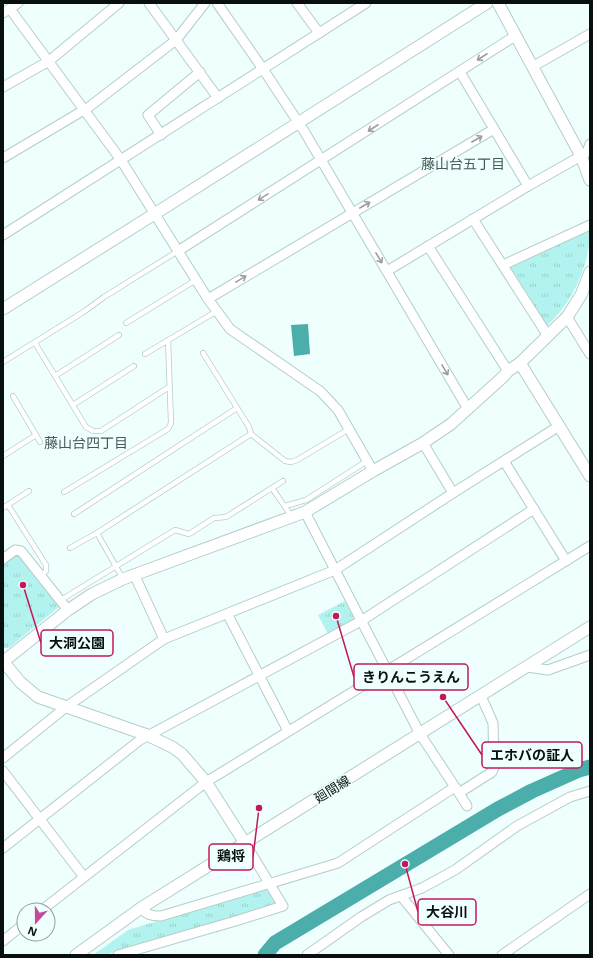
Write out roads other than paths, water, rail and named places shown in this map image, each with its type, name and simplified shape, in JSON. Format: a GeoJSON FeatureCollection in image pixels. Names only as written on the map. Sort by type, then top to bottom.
{"type":"FeatureCollection","features":[{"type":"Feature","properties":{"kind":"street"},"geometry":{"type":"LineString","coordinates":[[18,3],[6,11],[49,62],[121,160],[217,311],[230,328],[320,391],[338,410],[370,466]]}},
{"type":"Feature","properties":{"kind":"street"},"geometry":{"type":"LineString","coordinates":[[3,87],[49,62],[119,3]]}},
{"type":"Feature","properties":{"kind":"street"},"geometry":{"type":"LineString","coordinates":[[149,3],[218,98]]}},
{"type":"Feature","properties":{"kind":"street"},"geometry":{"type":"LineString","coordinates":[[3,158],[85,110],[176,40],[205,3]]}},
{"type":"Feature","properties":{"kind":"street"},"geometry":{"type":"LineString","coordinates":[[217,3],[264,68],[322,160],[468,409]]}},
{"type":"Feature","properties":{"kind":"street"},"geometry":{"type":"LineString","coordinates":[[297,3],[319,33]]}},
{"type":"Feature","properties":{"kind":"street"},"geometry":{"type":"LineString","coordinates":[[3,235],[366,3]]}},
{"type":"Feature","properties":{"kind":"street"},"geometry":{"type":"LineString","coordinates":[[4,307],[156,214],[298,122],[487,3]]}},
{"type":"Feature","properties":{"kind":"street"},"geometry":{"type":"LineString","coordinates":[[498,3],[581,156],[590,180]]}},
{"type":"Feature","properties":{"kind":"street"},"geometry":{"type":"LineString","coordinates":[[532,67],[590,34]]}},
{"type":"Feature","properties":{"kind":"street"},"geometry":{"type":"LineString","coordinates":[[178,251],[515,36]]}},
{"type":"Feature","properties":{"kind":"street"},"geometry":{"type":"LineString","coordinates":[[161,135],[148,115],[200,72]]}},
{"type":"Feature","properties":{"kind":"street"},"geometry":{"type":"LineString","coordinates":[[460,72],[528,186]]}},
{"type":"Feature","properties":{"kind":"street"},"geometry":{"type":"LineString","coordinates":[[208,299],[352,212],[494,129]]}},
{"type":"Feature","properties":{"kind":"street"},"geometry":{"type":"LineString","coordinates":[[387,271],[528,186],[581,156],[587,152],[590,144]]}},
{"type":"Feature","properties":{"kind":"street"},"geometry":{"type":"LineString","coordinates":[[474,219],[548,336]]}},
{"type":"Feature","properties":{"kind":"street"},"geometry":{"type":"LineString","coordinates":[[503,265],[590,225]]}},
{"type":"Feature","properties":{"kind":"street"},"geometry":{"type":"LineString","coordinates":[[428,246],[508,371]]}},
{"type":"Feature","properties":{"kind":"street"},"geometry":{"type":"LineString","coordinates":[[118,955],[283,906],[206,782],[182,754],[172,747],[148,736],[47,701],[32,692],[20,682],[3,661],[68,610],[92,594],[123,578],[305,512],[370,466],[423,443],[451,424],[508,371],[520,363],[567,317],[581,295],[590,272]]}},
{"type":"Feature","properties":{"kind":"street"},"geometry":{"type":"LineString","coordinates":[[567,317],[590,354]]}},
{"type":"Feature","properties":{"kind":"street"},"geometry":{"type":"LineString","coordinates":[[520,363],[590,475]]}},
{"type":"Feature","properties":{"kind":"street"},"geometry":{"type":"LineString","coordinates":[[3,758],[66,707],[164,639],[335,570],[559,426]]}},
{"type":"Feature","properties":{"kind":"street"},"geometry":{"type":"LineString","coordinates":[[423,443],[453,493]]}},
{"type":"Feature","properties":{"kind":"street"},"geometry":{"type":"LineString","coordinates":[[504,461],[566,561]]}},
{"type":"Feature","properties":{"kind":"street"},"geometry":{"type":"LineString","coordinates":[[3,848],[140,740],[361,621],[534,510]]}},
{"type":"Feature","properties":{"kind":"street"},"geometry":{"type":"LineString","coordinates":[[305,512],[420,734],[467,806]]}},
{"type":"Feature","properties":{"kind":"street"},"geometry":{"type":"LineString","coordinates":[[52,902],[206,782],[590,546]]}},
{"type":"Feature","properties":{"kind":"street"},"geometry":{"type":"LineString","coordinates":[[3,559],[15,550],[21,551],[68,610]]}},
{"type":"Feature","properties":{"kind":"street"},"geometry":{"type":"LineString","coordinates":[[134,574],[164,639]]}},
{"type":"Feature","properties":{"kind":"street"},"geometry":{"type":"LineString","coordinates":[[228,614],[288,731]]}},
{"type":"Feature","properties":{"kind":"street","name":"廻間線"},"geometry":{"type":"LineString","coordinates":[[76,955],[141,908],[590,627]]}},
{"type":"Feature","properties":{"kind":"street"},"geometry":{"type":"LineString","coordinates":[[527,667],[548,670],[590,655]]}},
{"type":"Feature","properties":{"kind":"street"},"geometry":{"type":"LineString","coordinates":[[141,908],[146,914],[161,916],[338,863],[457,790],[492,772],[494,767],[493,723],[481,696]]}},
{"type":"Feature","properties":{"kind":"street"},"geometry":{"type":"LineString","coordinates":[[3,771],[84,877]]}},
{"type":"Feature","properties":{"kind":"street"},"geometry":{"type":"LineString","coordinates":[[307,955],[389,900],[422,888],[455,870],[517,826],[570,797],[590,791]]}},
{"type":"Feature","properties":{"kind":"street"},"geometry":{"type":"LineString","coordinates":[[502,955],[590,894]]}},
{"type":"Feature","properties":{"kind":"street"},"geometry":{"type":"LineString","coordinates":[[401,896],[448,955]]}},
{"type":"Feature","properties":{"kind":"street"},"geometry":{"type":"LineString","coordinates":[[3,940],[16,930]]}},
{"type":"Feature","properties":{"kind":"lane"},"geometry":{"type":"LineString","coordinates":[[3,362],[178,251]]}},
{"type":"Feature","properties":{"kind":"lane"},"geometry":{"type":"LineString","coordinates":[[126,323],[196,280]]}},
{"type":"Feature","properties":{"kind":"lane"},"geometry":{"type":"LineString","coordinates":[[145,354],[217,311]]}},
{"type":"Feature","properties":{"kind":"lane"},"geometry":{"type":"LineString","coordinates":[[55,376],[119,335]]}},
{"type":"Feature","properties":{"kind":"lane"},"geometry":{"type":"LineString","coordinates":[[64,492],[168,428],[171,423],[168,340]]}},
{"type":"Feature","properties":{"kind":"lane"},"geometry":{"type":"LineString","coordinates":[[35,343],[86,427],[93,431],[101,431],[169,387]]}},
{"type":"Feature","properties":{"kind":"lane"},"geometry":{"type":"LineString","coordinates":[[203,353],[249,427],[251,434],[284,461],[291,462],[297,460],[349,429]]}},
{"type":"Feature","properties":{"kind":"lane"},"geometry":{"type":"LineString","coordinates":[[73,405],[134,366]]}},
{"type":"Feature","properties":{"kind":"lane"},"geometry":{"type":"LineString","coordinates":[[13,396],[40,442]]}},
{"type":"Feature","properties":{"kind":"lane"},"geometry":{"type":"LineString","coordinates":[[74,514],[237,408]]}},
{"type":"Feature","properties":{"kind":"lane"},"geometry":{"type":"LineString","coordinates":[[70,548],[97,533],[251,434]]}},
{"type":"Feature","properties":{"kind":"lane"},"geometry":{"type":"LineString","coordinates":[[3,456],[36,435]]}},
{"type":"Feature","properties":{"kind":"lane"},"geometry":{"type":"LineString","coordinates":[[285,506],[306,500],[370,466]]}},
{"type":"Feature","properties":{"kind":"lane"},"geometry":{"type":"LineString","coordinates":[[61,600],[175,530],[189,534],[214,518],[226,517],[283,481]]}},
{"type":"Feature","properties":{"kind":"lane"},"geometry":{"type":"LineString","coordinates":[[272,488],[292,516]]}},
{"type":"Feature","properties":{"kind":"lane"},"geometry":{"type":"LineString","coordinates":[[3,508],[29,491]]}},
{"type":"Feature","properties":{"kind":"lane"},"geometry":{"type":"LineString","coordinates":[[8,505],[46,565],[46,571],[41,576]]}},
{"type":"Feature","properties":{"kind":"lane"},"geometry":{"type":"LineString","coordinates":[[97,533],[123,578]]}},
{"type":"Feature","properties":{"kind":"waterway"},"geometry":{"type":"LineString","coordinates":[[265,955],[275,943],[498,809],[532,791],[579,770],[590,767]]}},
{"type":"Feature","properties":{"kind":"place","name":"大洞公園"},"geometry":{"type":"Point","coordinates":[23,585]}},
{"type":"Feature","properties":{"kind":"place","name":"きりんこうえん"},"geometry":{"type":"Point","coordinates":[336,616]}},
{"type":"Feature","properties":{"kind":"place","name":"エホバの証人"},"geometry":{"type":"Point","coordinates":[443,697]}},
{"type":"Feature","properties":{"kind":"place","name":"鶏将"},"geometry":{"type":"Point","coordinates":[259,808]}},
{"type":"Feature","properties":{"kind":"place","name":"大谷川"},"geometry":{"type":"Point","coordinates":[405,864]}},
{"type":"Feature","properties":{"kind":"district","name":"藤山台五丁目"},"geometry":{"type":"Point","coordinates":[463,163]}},
{"type":"Feature","properties":{"kind":"district","name":"藤山台四丁目"},"geometry":{"type":"Point","coordinates":[86,442]}}]}
